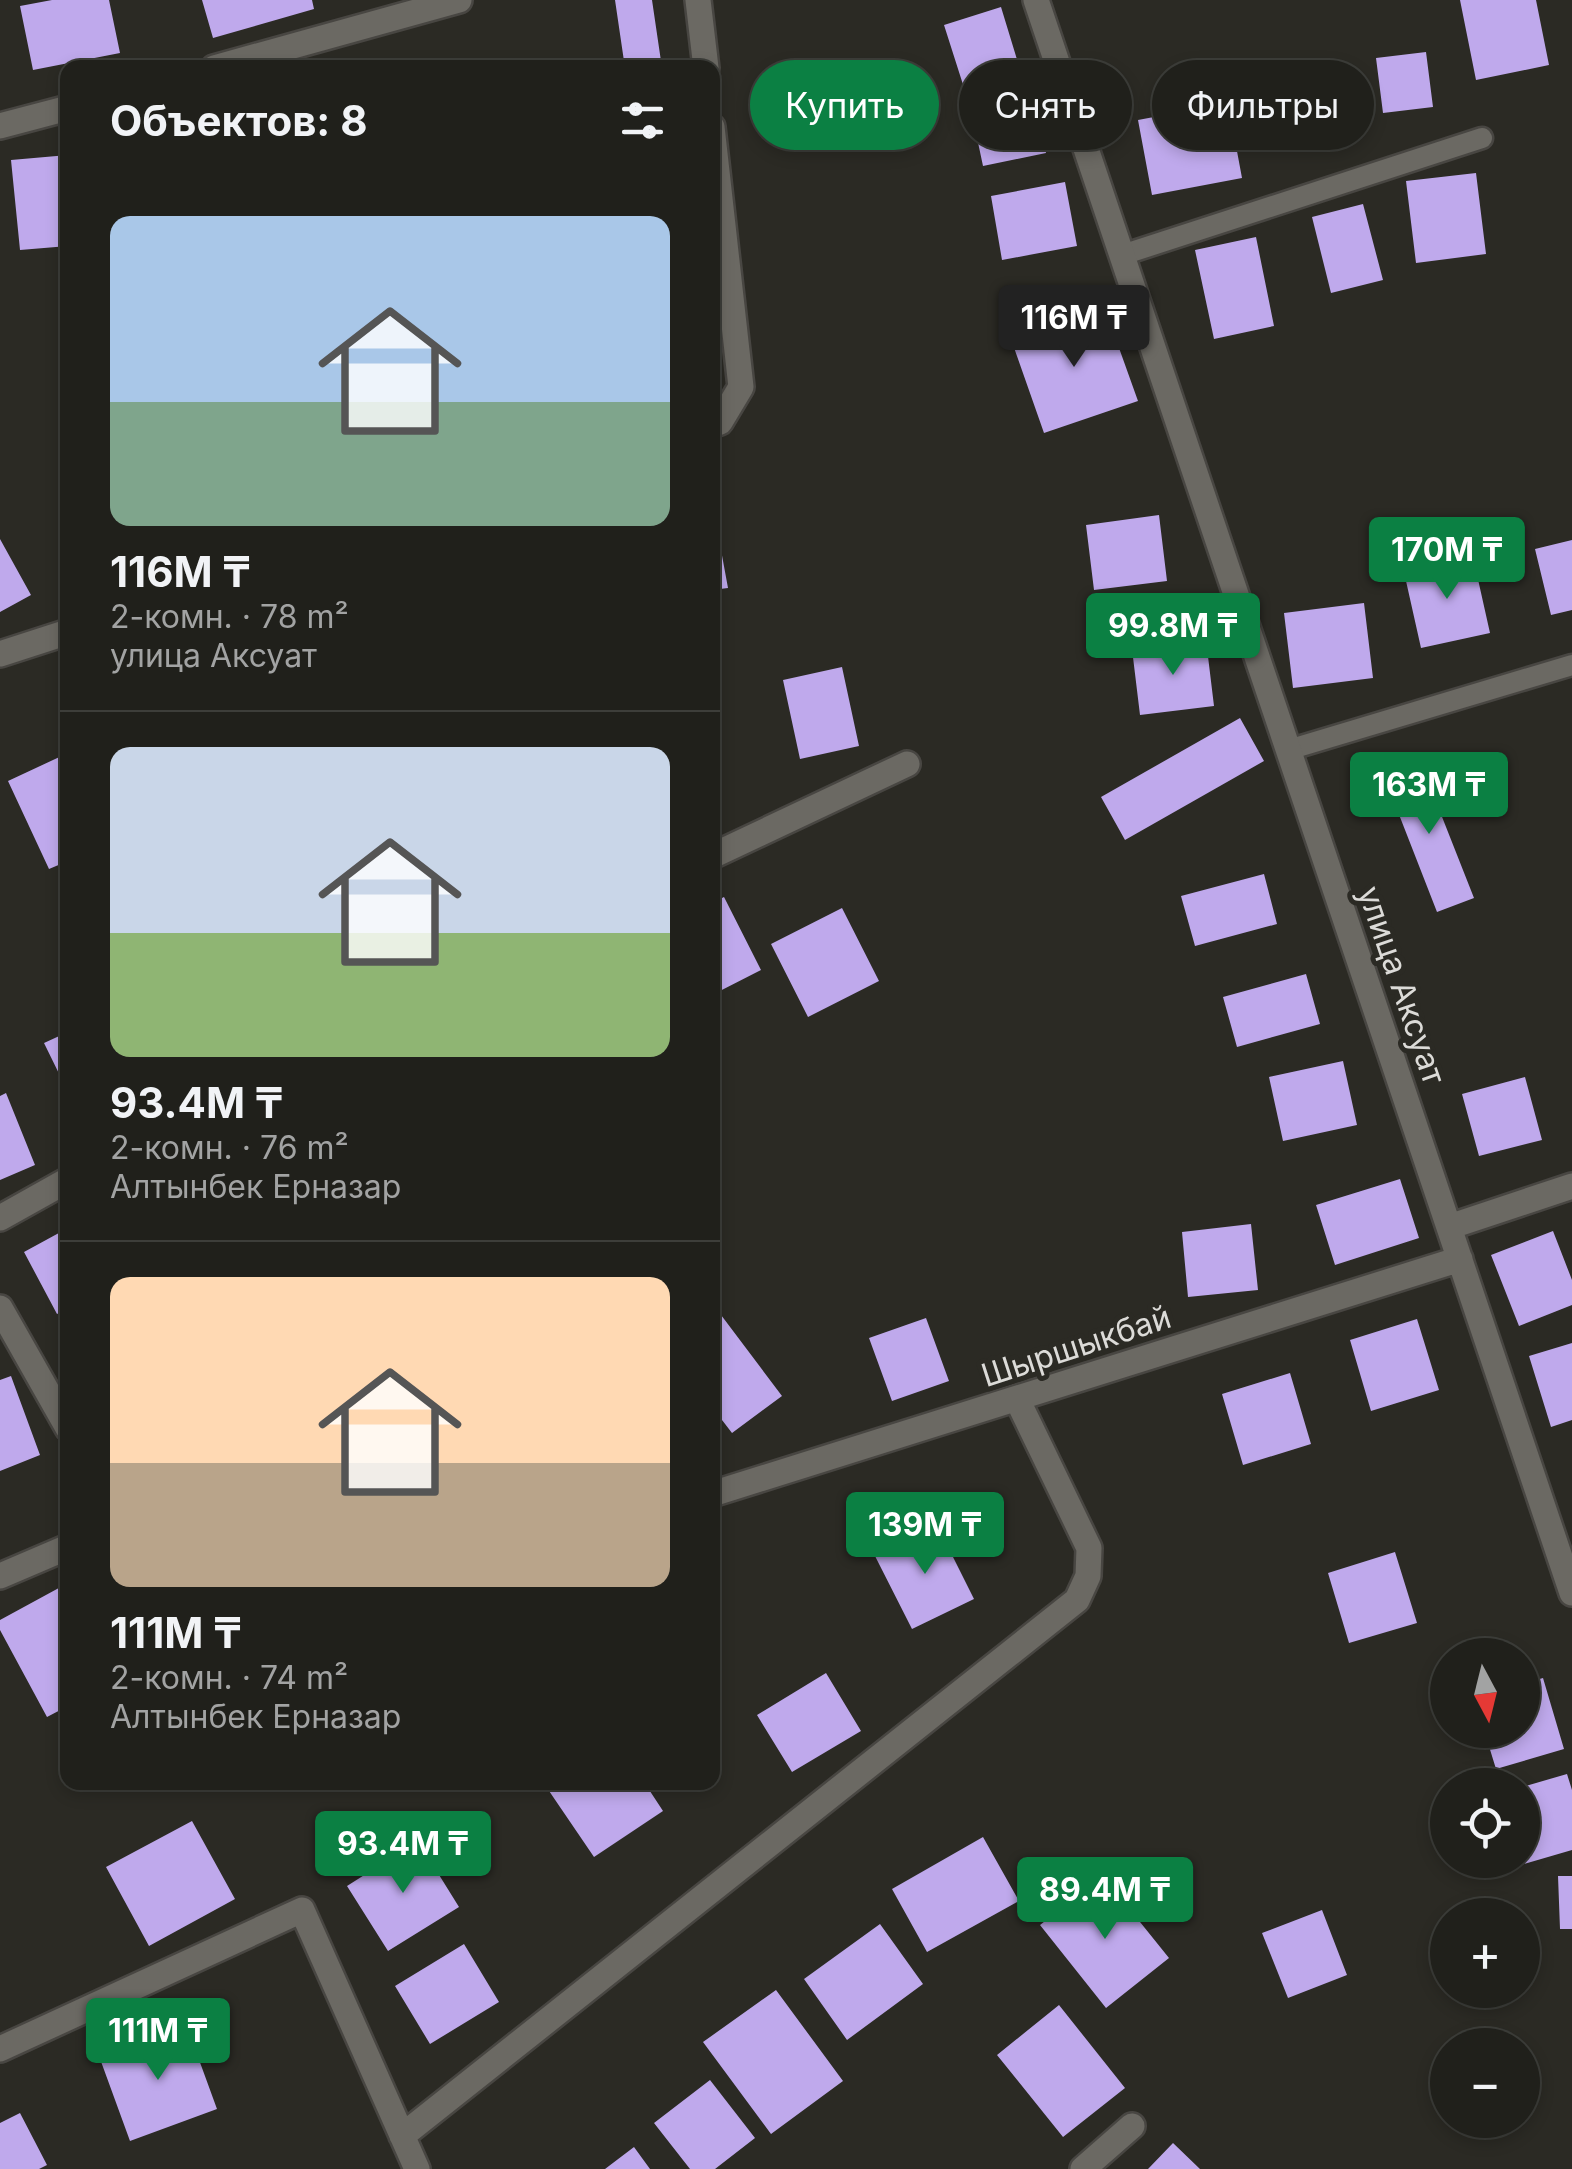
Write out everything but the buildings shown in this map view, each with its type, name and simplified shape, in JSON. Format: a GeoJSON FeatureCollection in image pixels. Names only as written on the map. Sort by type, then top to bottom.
{"type":"FeatureCollection","features":[{"type":"Feature","properties":{"kind":"street"},"geometry":{"type":"LineString","coordinates":[[243,60],[459,0]]}},
{"type":"Feature","properties":{"kind":"street"},"geometry":{"type":"LineString","coordinates":[[698,0],[705,60]]}},
{"type":"Feature","properties":{"kind":"street","name":"улица Аксуат"},"geometry":{"type":"LineString","coordinates":[[1036,0],[1572,1593]]}},
{"type":"Feature","properties":{"kind":"street"},"geometry":{"type":"LineString","coordinates":[[0,126],[60,110]]}},
{"type":"Feature","properties":{"kind":"street"},"geometry":{"type":"LineString","coordinates":[[720,196],[742,387],[720,417]]}},
{"type":"Feature","properties":{"kind":"street"},"geometry":{"type":"LineString","coordinates":[[0,654],[60,635]]}},
{"type":"Feature","properties":{"kind":"street"},"geometry":{"type":"LineString","coordinates":[[720,852],[907,764]]}},
{"type":"Feature","properties":{"kind":"street"},"geometry":{"type":"LineString","coordinates":[[0,1218],[60,1184]]}},
{"type":"Feature","properties":{"kind":"street"},"geometry":{"type":"LineString","coordinates":[[1449,1227],[1572,1186]]}},
{"type":"Feature","properties":{"kind":"street","name":"Шыршыкбай"},"geometry":{"type":"LineString","coordinates":[[720,1491],[1460,1259]]}},
{"type":"Feature","properties":{"kind":"street"},"geometry":{"type":"LineString","coordinates":[[0,1308],[60,1414]]}},
{"type":"Feature","properties":{"kind":"street"},"geometry":{"type":"LineString","coordinates":[[402,2136],[1077,1600],[1088,1576],[1089,1548],[1017,1398]]}},
{"type":"Feature","properties":{"kind":"street"},"geometry":{"type":"LineString","coordinates":[[0,1576],[60,1550]]}},
{"type":"Feature","properties":{"kind":"street"},"geometry":{"type":"LineString","coordinates":[[0,2049],[302,1910],[417,2169]]}},
{"type":"Feature","properties":{"kind":"street"},"geometry":{"type":"LineString","coordinates":[[1083,2169],[1132,2126]]}},
{"type":"Feature","properties":{"kind":"lane"},"geometry":{"type":"LineString","coordinates":[[1122,255],[1482,138]]}},
{"type":"Feature","properties":{"kind":"lane"},"geometry":{"type":"LineString","coordinates":[[1288,750],[1572,665]]}}]}
